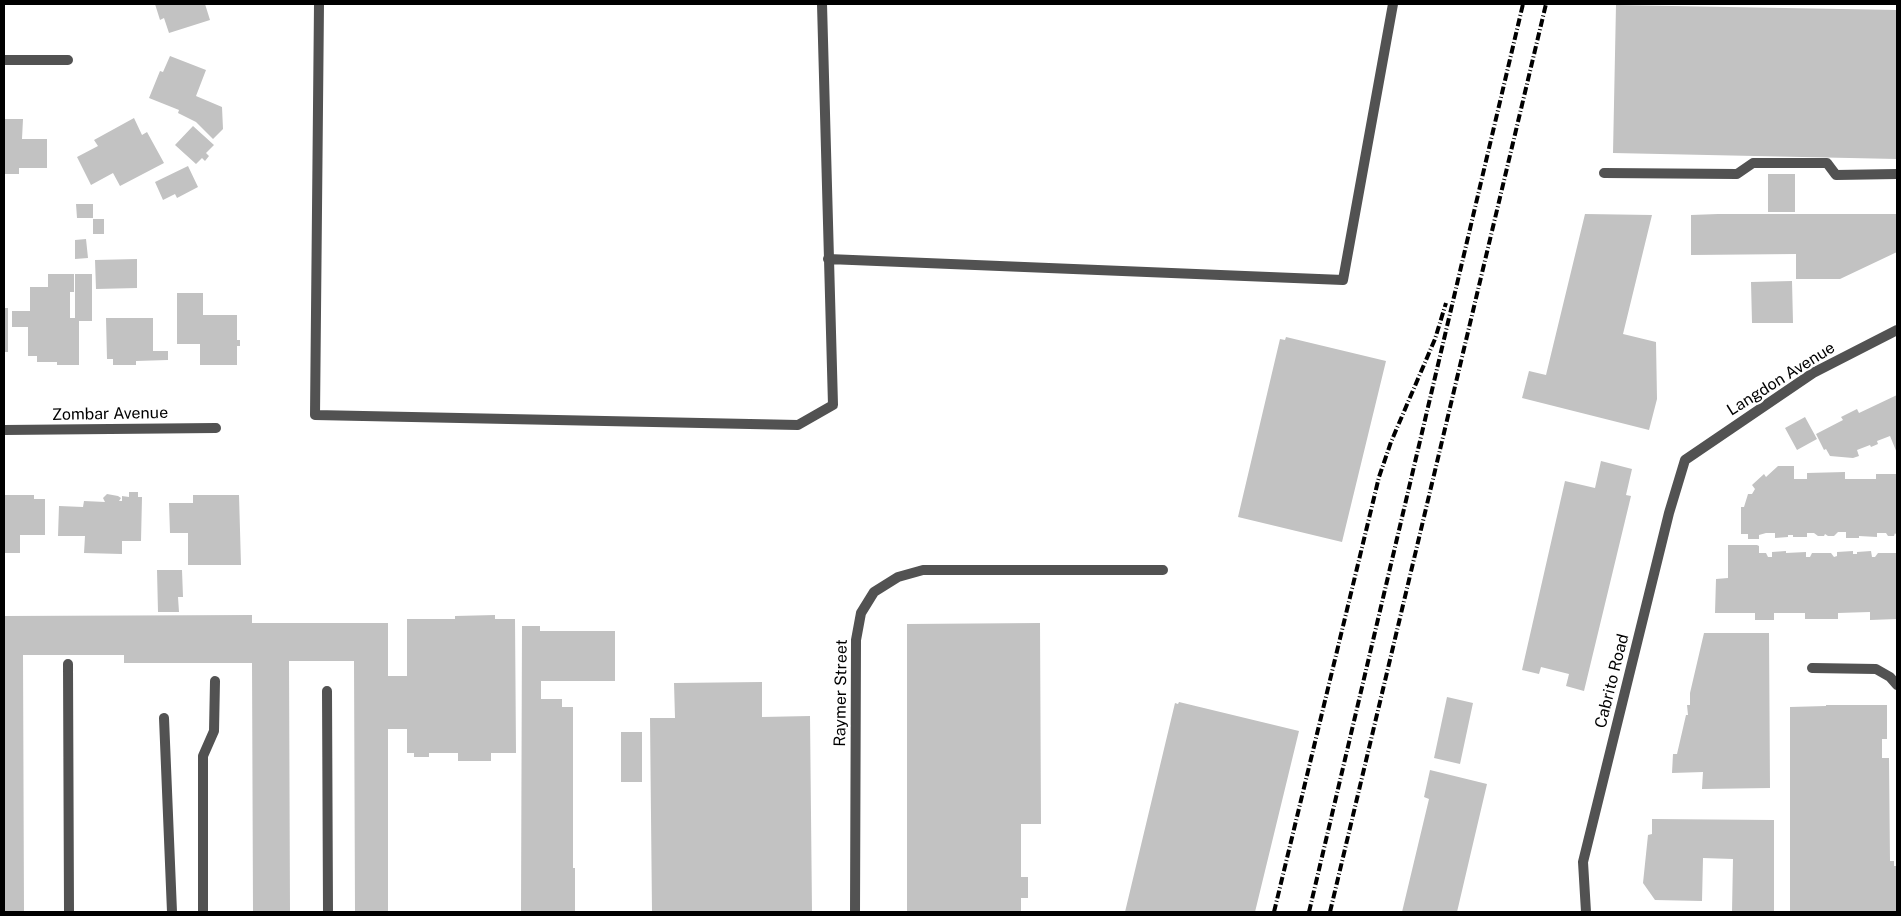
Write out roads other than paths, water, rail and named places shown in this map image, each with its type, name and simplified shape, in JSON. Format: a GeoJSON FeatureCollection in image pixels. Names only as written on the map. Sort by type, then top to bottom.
{"type":"FeatureCollection","features":[{"type":"Feature","properties":{"kind":"street"},"geometry":{"type":"LineString","coordinates":[[319,4],[315,415],[798,425],[833,405],[822,4]]}},
{"type":"Feature","properties":{"kind":"street"},"geometry":{"type":"LineString","coordinates":[[828,259],[1343,280],[1393,4]]}},
{"type":"Feature","properties":{"kind":"street"},"geometry":{"type":"LineString","coordinates":[[4,60],[68,60]]}},
{"type":"Feature","properties":{"kind":"street"},"geometry":{"type":"LineString","coordinates":[[1604,173],[1737,174],[1753,163],[1827,163],[1836,175],[1897,174]]}},
{"type":"Feature","properties":{"kind":"street","name":"Langdon Avenue"},"geometry":{"type":"LineString","coordinates":[[1685,460],[1813,373],[1897,330]]}},
{"type":"Feature","properties":{"kind":"street","name":"Zombar Avenue"},"geometry":{"type":"LineString","coordinates":[[4,430],[216,428]]}},
{"type":"Feature","properties":{"kind":"street","name":"Cabrito Road"},"geometry":{"type":"LineString","coordinates":[[1586,912],[1583,862],[1669,513],[1685,460]]}},
{"type":"Feature","properties":{"kind":"street","name":"Raymer Street"},"geometry":{"type":"LineString","coordinates":[[855,912],[856,640],[862,613],[874,592],[898,577],[923,570],[1163,570]]}},
{"type":"Feature","properties":{"kind":"street"},"geometry":{"type":"LineString","coordinates":[[68,664],[69,912]]}},
{"type":"Feature","properties":{"kind":"street"},"geometry":{"type":"LineString","coordinates":[[1812,668],[1876,669],[1890,677],[1897,685]]}},
{"type":"Feature","properties":{"kind":"street"},"geometry":{"type":"LineString","coordinates":[[203,912],[203,756],[214,731],[216,681]]}},
{"type":"Feature","properties":{"kind":"street"},"geometry":{"type":"LineString","coordinates":[[327,691],[328,912]]}},
{"type":"Feature","properties":{"kind":"street"},"geometry":{"type":"LineString","coordinates":[[164,718],[172,912]]}},
{"type":"Feature","properties":{"kind":"railway"},"geometry":{"type":"LineString","coordinates":[[1309,912],[1523,4]]}},
{"type":"Feature","properties":{"kind":"railway"},"geometry":{"type":"LineString","coordinates":[[1330,912],[1546,4]]}},
{"type":"Feature","properties":{"kind":"railway"},"geometry":{"type":"LineString","coordinates":[[1274,912],[1379,477],[1391,442],[1435,339],[1446,303]]}}]}
